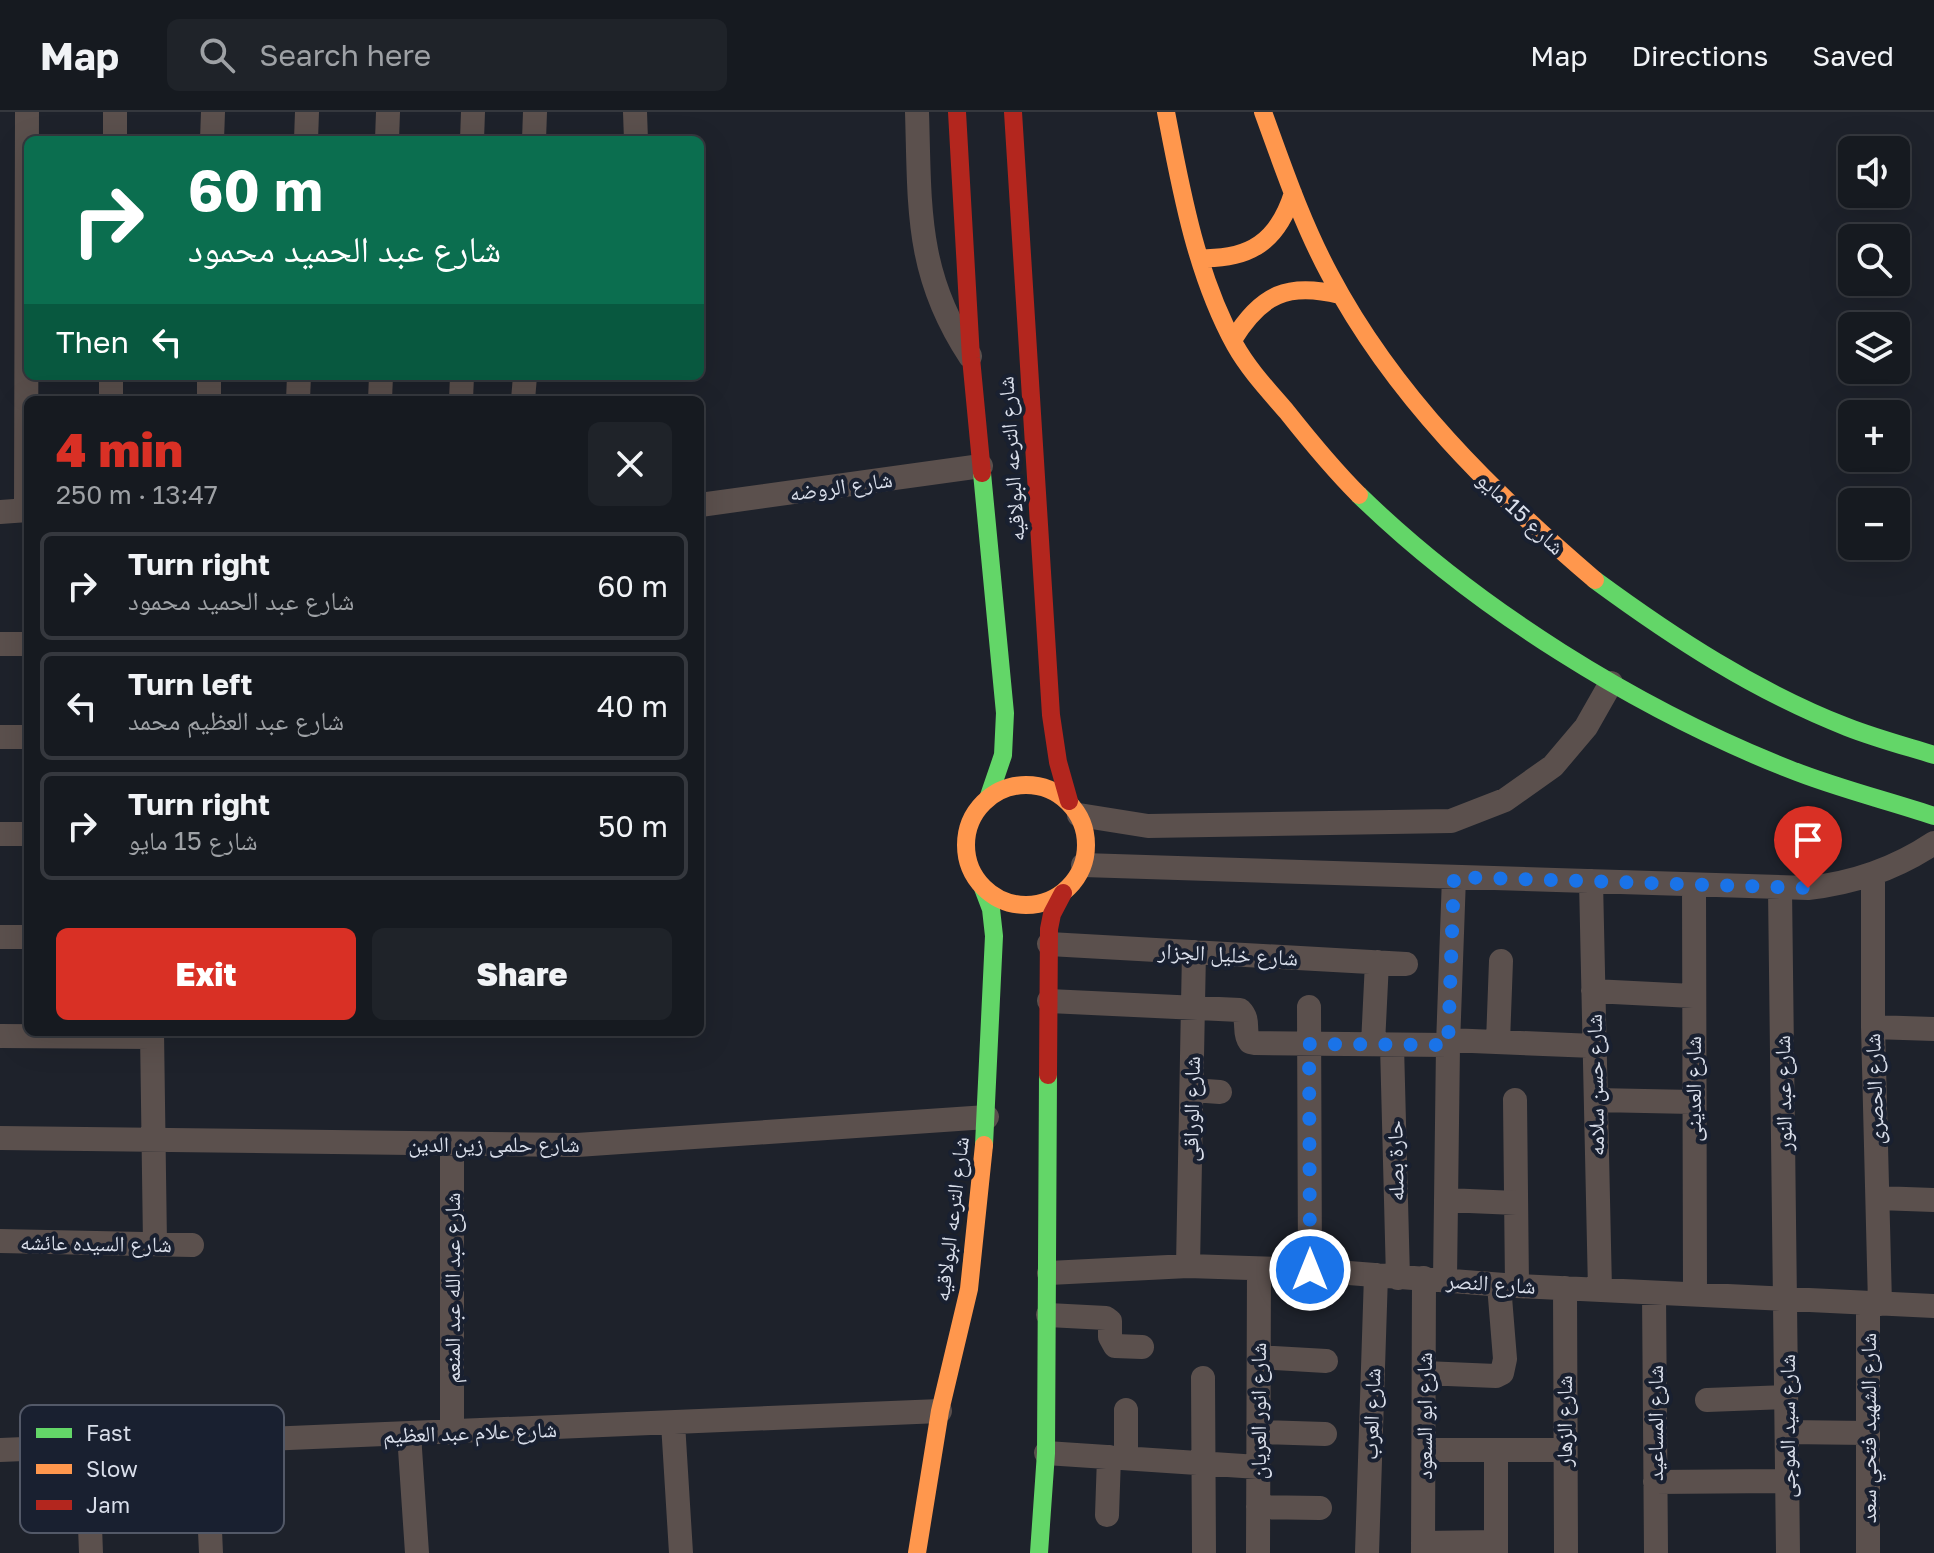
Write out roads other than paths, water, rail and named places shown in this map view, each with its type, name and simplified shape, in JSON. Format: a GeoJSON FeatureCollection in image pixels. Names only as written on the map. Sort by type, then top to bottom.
{"type":"FeatureCollection","features":[{"type":"Feature","properties":{"kind":"street"},"geometry":{"type":"LineString","coordinates":[[27,112],[27,136]]}},
{"type":"Feature","properties":{"kind":"street"},"geometry":{"type":"LineString","coordinates":[[115,112],[115,136]]}},
{"type":"Feature","properties":{"kind":"street"},"geometry":{"type":"LineString","coordinates":[[212,136],[213,112]]}},
{"type":"Feature","properties":{"kind":"street"},"geometry":{"type":"LineString","coordinates":[[306,136],[307,112]]}},
{"type":"Feature","properties":{"kind":"street"},"geometry":{"type":"LineString","coordinates":[[387,136],[388,112]]}},
{"type":"Feature","properties":{"kind":"street"},"geometry":{"type":"LineString","coordinates":[[472,136],[473,112]]}},
{"type":"Feature","properties":{"kind":"street"},"geometry":{"type":"LineString","coordinates":[[534,136],[535,112]]}},
{"type":"Feature","properties":{"kind":"street"},"geometry":{"type":"LineString","coordinates":[[635,112],[636,136]]}},
{"type":"Feature","properties":{"kind":"street"},"geometry":{"type":"LineString","coordinates":[[917,112],[920,221],[927,263],[945,312],[971,358]]}},
{"type":"Feature","properties":{"kind":"street","name":"شارع الترعه البولاقيه"},"geometry":{"type":"LineString","coordinates":[[957,112],[971,358],[1005,734],[998,776],[989,796]]}},
{"type":"Feature","properties":{"kind":"street","name":"شارع الترعه البولاقيه"},"geometry":{"type":"LineString","coordinates":[[1013,112],[1051,715],[1058,762],[1074,808]]}},
{"type":"Feature","properties":{"kind":"street"},"geometry":{"type":"LineString","coordinates":[[1166,112],[1179,185],[1200,258],[1233,340],[1322,456],[1384,521],[1452,578],[1611,683],[1699,731],[1792,770],[1934,816]]}},
{"type":"Feature","properties":{"kind":"street","name":"شارع 15 مايو"},"geometry":{"type":"LineString","coordinates":[[1263,112],[1293,193],[1340,295],[1434,429],[1512,507],[1585,573],[1664,631],[1749,682],[1826,719],[1934,755]]}},
{"type":"Feature","properties":{"kind":"street"},"geometry":{"type":"LineString","coordinates":[[1200,258],[1228,259],[1255,250],[1276,231],[1284,219],[1293,193]]}},
{"type":"Feature","properties":{"kind":"street"},"geometry":{"type":"LineString","coordinates":[[1233,340],[1243,321],[1258,305],[1277,294],[1298,289],[1320,289],[1340,295]]}},
{"type":"Feature","properties":{"kind":"street","name":"شارع الروضه"},"geometry":{"type":"LineString","coordinates":[[704,504],[981,466]]}},
{"type":"Feature","properties":{"kind":"street"},"geometry":{"type":"LineString","coordinates":[[0,512],[24,510]]}},
{"type":"Feature","properties":{"kind":"street"},"geometry":{"type":"LineString","coordinates":[[0,644],[24,644]]}},
{"type":"Feature","properties":{"kind":"street"},"geometry":{"type":"LineString","coordinates":[[1074,808],[1148,826],[1451,821],[1505,800],[1553,766],[1586,727],[1611,683]]}},
{"type":"Feature","properties":{"kind":"street"},"geometry":{"type":"LineString","coordinates":[[0,737],[24,737]]}},
{"type":"Feature","properties":{"kind":"street"},"geometry":{"type":"LineString","coordinates":[[1030,784],[1051,789],[1074,808],[1086,831],[1087,848],[1075,881],[1063,893],[1044,903],[1022,905],[1001,900],[983,888],[969,864],[966,835],[978,807],[989,796],[1009,786],[1030,784]]}},
{"type":"Feature","properties":{"kind":"street"},"geometry":{"type":"LineString","coordinates":[[0,834],[24,834]]}},
{"type":"Feature","properties":{"kind":"street"},"geometry":{"type":"LineString","coordinates":[[1083,865],[1780,888],[1830,886],[1873,875],[1896,866],[1934,843]]}},
{"type":"Feature","properties":{"kind":"street","name":"شارع الحصرى"},"geometry":{"type":"LineString","coordinates":[[1873,875],[1878,1198],[1874,1304]]}},
{"type":"Feature","properties":{"kind":"street","name":"شارع ابو السعود"},"geometry":{"type":"LineString","coordinates":[[1423,1548],[1424,1373],[1446,1200],[1454,877]]}},
{"type":"Feature","properties":{"kind":"street","name":"شارع حسن سلامه"},"geometry":{"type":"LineString","coordinates":[[1591,881],[1600,1290]]}},
{"type":"Feature","properties":{"kind":"street","name":"شارع العدينى"},"geometry":{"type":"LineString","coordinates":[[1694,885],[1695,1294]]}},
{"type":"Feature","properties":{"kind":"street","name":"شارع الترعه البولاقيه"},"geometry":{"type":"LineString","coordinates":[[917,1553],[940,1411],[969,1289],[987,1117],[994,936],[991,909],[983,888]]}},
{"type":"Feature","properties":{"kind":"street","name":"شارع عبد النور"},"geometry":{"type":"LineString","coordinates":[[1780,888],[1785,1299]]}},
{"type":"Feature","properties":{"kind":"street"},"geometry":{"type":"LineString","coordinates":[[1039,1553],[1046,1453],[1049,1273],[1049,944],[1052,914],[1063,893]]}},
{"type":"Feature","properties":{"kind":"street"},"geometry":{"type":"LineString","coordinates":[[0,937],[24,937]]}},
{"type":"Feature","properties":{"kind":"street","name":"شارع خليل الجزار"},"geometry":{"type":"LineString","coordinates":[[1049,944],[1406,964]]}},
{"type":"Feature","properties":{"kind":"street","name":"شارع الوراقى"},"geometry":{"type":"LineString","coordinates":[[1188,1266],[1194,952]]}},
{"type":"Feature","properties":{"kind":"street"},"geometry":{"type":"LineString","coordinates":[[1498,1042],[1501,961]]}},
{"type":"Feature","properties":{"kind":"street","name":"حارة بصله"},"geometry":{"type":"LineString","coordinates":[[1377,962],[1387,1276]]}},
{"type":"Feature","properties":{"kind":"street"},"geometry":{"type":"LineString","coordinates":[[1593,991],[1693,996]]}},
{"type":"Feature","properties":{"kind":"street"},"geometry":{"type":"LineString","coordinates":[[1049,1001],[1240,1010],[1248,1022],[1247,1037],[1250,1042],[1498,1042],[1594,1046]]}},
{"type":"Feature","properties":{"kind":"street"},"geometry":{"type":"LineString","coordinates":[[1309,1007],[1310,1270]]}},
{"type":"Feature","properties":{"kind":"street"},"geometry":{"type":"LineString","coordinates":[[1873,1027],[1934,1029]]}},
{"type":"Feature","properties":{"kind":"street"},"geometry":{"type":"LineString","coordinates":[[0,1036],[24,1036]]}},
{"type":"Feature","properties":{"kind":"street"},"geometry":{"type":"LineString","coordinates":[[152,1036],[155,1244]]}},
{"type":"Feature","properties":{"kind":"street"},"geometry":{"type":"LineString","coordinates":[[1192,1090],[1220,1092]]}},
{"type":"Feature","properties":{"kind":"street"},"geometry":{"type":"LineString","coordinates":[[1424,1373],[1496,1376],[1502,1373],[1516,1203],[1515,1100]]}},
{"type":"Feature","properties":{"kind":"street"},"geometry":{"type":"LineString","coordinates":[[1596,1100],[1693,1102]]}},
{"type":"Feature","properties":{"kind":"street","name":"شارع حلمى زين الدين"},"geometry":{"type":"LineString","coordinates":[[0,1138],[577,1145],[987,1117]]}},
{"type":"Feature","properties":{"kind":"street","name":"شارع عبد الله عبد المنعم"},"geometry":{"type":"LineString","coordinates":[[452,1144],[452,1433]]}},
{"type":"Feature","properties":{"kind":"street"},"geometry":{"type":"LineString","coordinates":[[1878,1198],[1934,1200]]}},
{"type":"Feature","properties":{"kind":"street"},"geometry":{"type":"LineString","coordinates":[[1446,1200],[1516,1203]]}},
{"type":"Feature","properties":{"kind":"street","name":"شارع السيده عائشه"},"geometry":{"type":"LineString","coordinates":[[0,1241],[192,1245]]}},
{"type":"Feature","properties":{"kind":"street","name":"شارع النصر"},"geometry":{"type":"LineString","coordinates":[[1049,1273],[1188,1266],[1310,1270],[1508,1285],[1934,1306]]}},
{"type":"Feature","properties":{"kind":"street","name":"شارع انور العريان"},"geometry":{"type":"LineString","coordinates":[[1258,1553],[1259,1269]]}},
{"type":"Feature","properties":{"kind":"street","name":"شارع العرب"},"geometry":{"type":"LineString","coordinates":[[1367,1553],[1387,1276]]}},
{"type":"Feature","properties":{"kind":"street","name":"شارع الزهار"},"geometry":{"type":"LineString","coordinates":[[1565,1288],[1566,1553]]}},
{"type":"Feature","properties":{"kind":"street","name":"شارع المساعيد"},"geometry":{"type":"LineString","coordinates":[[1654,1293],[1656,1553]]}},
{"type":"Feature","properties":{"kind":"street","name":"شارع سيد الموجى"},"geometry":{"type":"LineString","coordinates":[[1785,1299],[1788,1553]]}},
{"type":"Feature","properties":{"kind":"street","name":"شارع الشهيد فتحي سعد"},"geometry":{"type":"LineString","coordinates":[[1868,1553],[1868,1433],[1874,1304]]}},
{"type":"Feature","properties":{"kind":"street"},"geometry":{"type":"LineString","coordinates":[[1048,1315],[1106,1318],[1110,1321],[1110,1337],[1115,1346],[1142,1347]]}},
{"type":"Feature","properties":{"kind":"street"},"geometry":{"type":"LineString","coordinates":[[1259,1357],[1326,1361]]}},
{"type":"Feature","properties":{"kind":"street"},"geometry":{"type":"LineString","coordinates":[[1203,1378],[1204,1553]]}},
{"type":"Feature","properties":{"kind":"street"},"geometry":{"type":"LineString","coordinates":[[1707,1400],[1786,1397]]}},
{"type":"Feature","properties":{"kind":"street"},"geometry":{"type":"LineString","coordinates":[[1107,1515],[1126,1410]]}},
{"type":"Feature","properties":{"kind":"street","name":"شارع علام عبد العظيم"},"geometry":{"type":"LineString","coordinates":[[284,1439],[940,1411]]}},
{"type":"Feature","properties":{"kind":"street"},"geometry":{"type":"LineString","coordinates":[[673,1423],[681,1553]]}},
{"type":"Feature","properties":{"kind":"street"},"geometry":{"type":"LineString","coordinates":[[1258,1432],[1325,1434]]}},
{"type":"Feature","properties":{"kind":"street"},"geometry":{"type":"LineString","coordinates":[[1787,1432],[1868,1433]]}},
{"type":"Feature","properties":{"kind":"street"},"geometry":{"type":"LineString","coordinates":[[409,1434],[417,1553]]}},
{"type":"Feature","properties":{"kind":"street","name":"شارع علام عبد العظيم"},"geometry":{"type":"LineString","coordinates":[[0,1450],[20,1449]]}},
{"type":"Feature","properties":{"kind":"street"},"geometry":{"type":"LineString","coordinates":[[1424,1450],[1564,1450]]}},
{"type":"Feature","properties":{"kind":"street"},"geometry":{"type":"LineString","coordinates":[[1423,1548],[1496,1548],[1496,1450]]}},
{"type":"Feature","properties":{"kind":"street"},"geometry":{"type":"LineString","coordinates":[[1046,1453],[1258,1467]]}},
{"type":"Feature","properties":{"kind":"street"},"geometry":{"type":"LineString","coordinates":[[1655,1482],[1787,1481]]}},
{"type":"Feature","properties":{"kind":"street"},"geometry":{"type":"LineString","coordinates":[[1258,1507],[1320,1508]]}},
{"type":"Feature","properties":{"kind":"street"},"geometry":{"type":"LineString","coordinates":[[90,1533],[91,1553]]}},
{"type":"Feature","properties":{"kind":"street"},"geometry":{"type":"LineString","coordinates":[[210,1533],[211,1553]]}}]}
